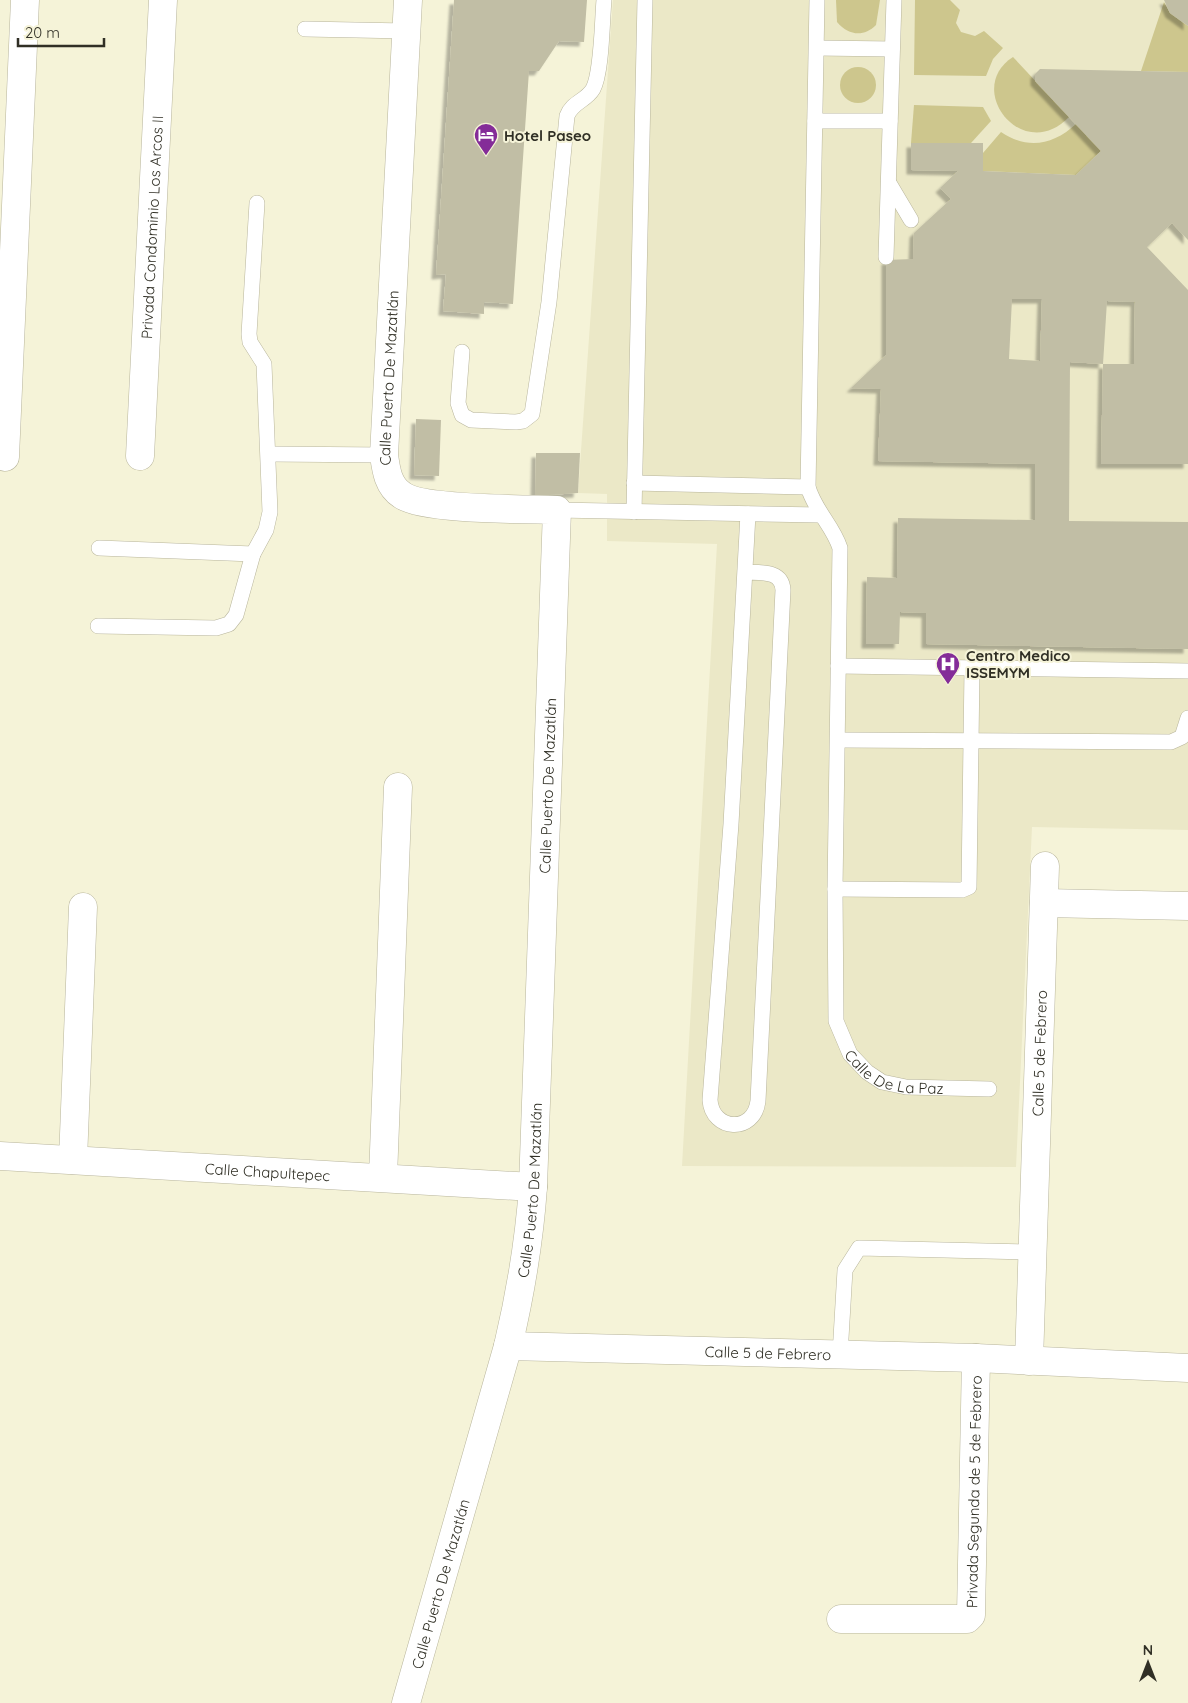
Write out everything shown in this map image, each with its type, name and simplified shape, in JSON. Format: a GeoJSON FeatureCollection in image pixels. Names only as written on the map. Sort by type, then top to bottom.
{"type":"FeatureCollection","features":[{"type":"Feature","properties":{"kind":"street"},"geometry":{"type":"LineString","coordinates":[[6,457],[25,0]]}},
{"type":"Feature","properties":{"kind":"street","name":"Privada Condominio Los Arcos II"},"geometry":{"type":"LineString","coordinates":[[140,456],[162,0]]}},
{"type":"Feature","properties":{"kind":"street","name":"Calle Puerto De Mazatlán"},"geometry":{"type":"LineString","coordinates":[[406,1703],[508,1346],[527,1257],[533,1187],[557,510],[421,504],[400,494],[392,485],[384,454],[408,0]]}},
{"type":"Feature","properties":{"kind":"street"},"geometry":{"type":"LineString","coordinates":[[383,1178],[398,787]]}},
{"type":"Feature","properties":{"kind":"street","name":"Calle 5 de Febrero"},"geometry":{"type":"LineString","coordinates":[[1029,1361],[1046,866]]}},
{"type":"Feature","properties":{"kind":"street"},"geometry":{"type":"LineString","coordinates":[[1044,903],[1188,906]]}},
{"type":"Feature","properties":{"kind":"street"},"geometry":{"type":"LineString","coordinates":[[73,1160],[83,907]]}},
{"type":"Feature","properties":{"kind":"street","name":"Calle Chapultepec"},"geometry":{"type":"LineString","coordinates":[[0,1156],[533,1187]]}},
{"type":"Feature","properties":{"kind":"street","name":"Calle 5 de Febrero"},"geometry":{"type":"LineString","coordinates":[[508,1346],[976,1358],[1188,1368]]}},
{"type":"Feature","properties":{"kind":"street","name":"Privada Segunda de 5 de Febrero"},"geometry":{"type":"LineString","coordinates":[[842,1619],[967,1619],[971,1615],[976,1358]]}},
{"type":"Feature","properties":{"kind":"lane"},"geometry":{"type":"LineString","coordinates":[[462,352],[458,403],[462,415],[471,420],[516,422],[523,421],[532,414],[549,302],[567,116],[574,104],[594,88],[598,73],[604,0]]}},
{"type":"Feature","properties":{"kind":"lane"},"geometry":{"type":"LineString","coordinates":[[634,512],[645,0]]}},
{"type":"Feature","properties":{"kind":"lane"},"geometry":{"type":"LineString","coordinates":[[634,483],[808,487],[817,0]]}},
{"type":"Feature","properties":{"kind":"lane"},"geometry":{"type":"LineString","coordinates":[[886,257],[894,0]]}},
{"type":"Feature","properties":{"kind":"lane"},"geometry":{"type":"LineString","coordinates":[[305,29],[406,31]]}},
{"type":"Feature","properties":{"kind":"lane"},"geometry":{"type":"LineString","coordinates":[[817,48],[892,49]]}},
{"type":"Feature","properties":{"kind":"lane"},"geometry":{"type":"LineString","coordinates":[[815,120],[890,120]]}},
{"type":"Feature","properties":{"kind":"lane"},"geometry":{"type":"LineString","coordinates":[[889,183],[912,220]]}},
{"type":"Feature","properties":{"kind":"lane"},"geometry":{"type":"LineString","coordinates":[[98,626],[224,627],[236,615],[253,554],[266,530],[270,512],[264,364],[250,342],[248,334],[257,203]]}},
{"type":"Feature","properties":{"kind":"lane"},"geometry":{"type":"LineString","coordinates":[[268,454],[384,454]]}},
{"type":"Feature","properties":{"kind":"lane","name":"Calle De La Paz"},"geometry":{"type":"LineString","coordinates":[[808,487],[820,515],[836,537],[840,548],[839,740],[835,890],[836,1013],[842,1039],[850,1054],[867,1072],[882,1082],[906,1087],[989,1090]]}},
{"type":"Feature","properties":{"kind":"lane"},"geometry":{"type":"LineString","coordinates":[[557,510],[820,515]]}},
{"type":"Feature","properties":{"kind":"lane"},"geometry":{"type":"LineString","coordinates":[[745,572],[775,576],[780,579],[783,590],[758,1101],[753,1117],[744,1123],[737,1124],[722,1122],[716,1117],[710,1100],[731,824],[748,514]]}},
{"type":"Feature","properties":{"kind":"lane"},"geometry":{"type":"LineString","coordinates":[[99,548],[253,554]]}},
{"type":"Feature","properties":{"kind":"lane"},"geometry":{"type":"LineString","coordinates":[[838,666],[972,670],[1188,671]]}},
{"type":"Feature","properties":{"kind":"lane"},"geometry":{"type":"LineString","coordinates":[[835,890],[962,890],[969,887],[971,882],[973,742],[972,670]]}},
{"type":"Feature","properties":{"kind":"lane"},"geometry":{"type":"LineString","coordinates":[[839,740],[1171,742],[1182,737],[1188,718]]}},
{"type":"Feature","properties":{"kind":"lane"},"geometry":{"type":"LineString","coordinates":[[840,1355],[845,1270],[859,1248],[1032,1252]]}},
{"type":"Feature","properties":{"kind":"shaded area","name":"Centro Medico ISSEMYM"},"geometry":{"type":"Polygon","coordinates":[[[613,0],[1188,0],[1188,830],[1032,827],[1016,1167],[682,1166],[717,544],[607,541],[607,494],[578,493],[613,0]]]}},
{"type":"Feature","properties":{"kind":"shaded area"},"geometry":{"type":"Polygon","coordinates":[[[836,0],[880,0],[876,25],[867,32],[862,33],[846,30],[837,22],[836,0]]]}},
{"type":"Feature","properties":{"kind":"shaded area"},"geometry":{"type":"Polygon","coordinates":[[[915,0],[950,0],[960,10],[956,23],[961,32],[975,36],[984,31],[1003,48],[993,59],[986,76],[914,75],[915,0]]]}},
{"type":"Feature","properties":{"kind":"shaded area"},"geometry":{"type":"Polygon","coordinates":[[[1164,2],[1170,13],[1188,26],[1188,72],[1141,71],[1164,2]]]}},
{"type":"Feature","properties":{"kind":"shaded area"},"geometry":{"type":"Polygon","coordinates":[[[1013,57],[1069,117],[1051,130],[1034,132],[1018,128],[1005,117],[997,103],[994,87],[999,71],[1013,57]]]}},
{"type":"Feature","properties":{"kind":"shaded area"},"geometry":{"type":"Polygon","coordinates":[[[858,67],[865,68],[871,72],[875,78],[875,92],[871,98],[865,102],[858,103],[851,102],[845,98],[841,92],[840,85],[841,78],[845,72],[851,68],[858,67]]]}},
{"type":"Feature","properties":{"kind":"shaded area"},"geometry":{"type":"Polygon","coordinates":[[[914,105],[983,107],[991,121],[971,143],[911,143],[914,105]]]}},
{"type":"Feature","properties":{"kind":"shaded area"},"geometry":{"type":"Polygon","coordinates":[[[1076,124],[1101,151],[1076,175],[983,171],[983,153],[1001,132],[1021,141],[1040,143],[1058,137],[1076,124]]]}},
{"type":"Feature","properties":{"kind":"building"},"geometry":{"type":"Polygon","coordinates":[[[454,0],[587,0],[584,42],[559,41],[539,71],[529,71],[513,304],[484,302],[484,314],[443,311],[446,274],[436,275],[454,0]]]}},
{"type":"Feature","properties":{"kind":"building"},"geometry":{"type":"Polygon","coordinates":[[[1164,0],[1188,0],[1188,26],[1170,13],[1164,0]]]}},
{"type":"Feature","properties":{"kind":"building"},"geometry":{"type":"Polygon","coordinates":[[[1040,69],[1188,72],[1188,240],[1172,223],[1147,247],[1188,290],[1188,464],[1101,464],[1103,364],[1070,362],[1069,521],[1188,522],[1188,649],[926,644],[926,613],[900,612],[899,644],[866,644],[867,577],[897,578],[898,518],[1035,520],[1035,464],[878,461],[881,389],[851,388],[886,355],[886,260],[913,259],[914,233],[951,199],[940,188],[958,171],[911,170],[911,143],[983,143],[983,171],[1076,175],[1101,151],[1035,81],[1035,74],[1040,69]],[[1012,299],[1009,359],[1040,361],[1042,299],[1012,299]],[[1107,301],[1103,364],[1134,364],[1135,302],[1107,301]]]}},
{"type":"Feature","properties":{"kind":"building"},"geometry":{"type":"Polygon","coordinates":[[[416,419],[441,420],[439,476],[414,475],[416,419]]]}},
{"type":"Feature","properties":{"kind":"building"},"geometry":{"type":"Polygon","coordinates":[[[536,453],[580,453],[578,493],[535,496],[536,453]]]}},
{"type":"Feature","properties":{"kind":"place","name":"Hotel Paseo"},"geometry":{"type":"Point","coordinates":[486,156]}},
{"type":"Feature","properties":{"kind":"place","name":"Centro Medico ISSEMYM"},"geometry":{"type":"Point","coordinates":[948,685]}}]}
